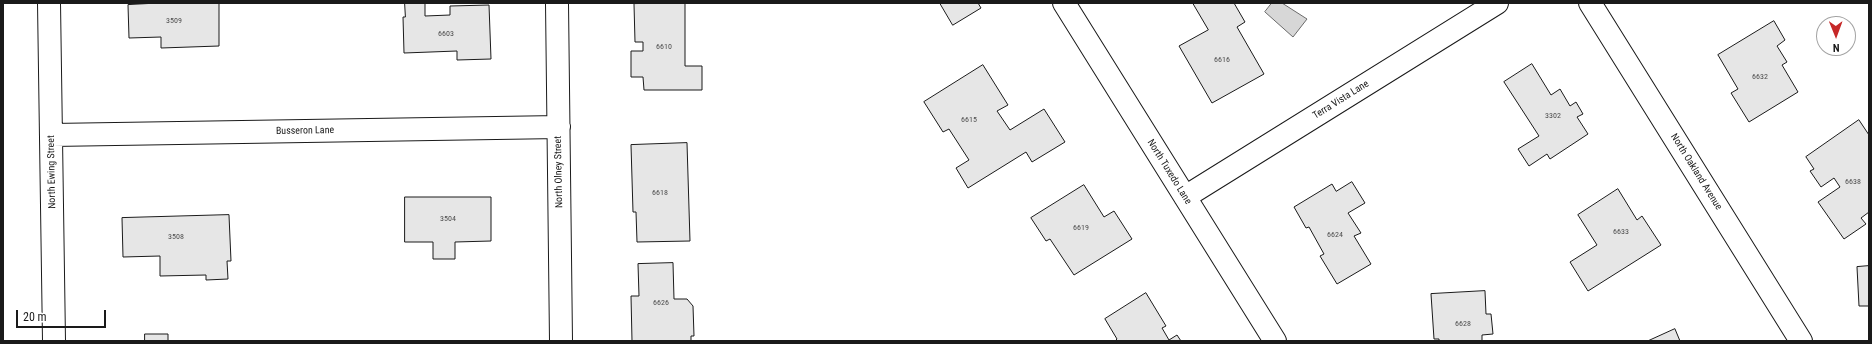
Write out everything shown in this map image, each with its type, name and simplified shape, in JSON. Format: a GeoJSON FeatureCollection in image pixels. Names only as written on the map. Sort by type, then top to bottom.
{"type":"FeatureCollection","features":[{"type":"Feature","properties":{"kind":"street","name":"North Ewing Street"},"geometry":{"type":"LineString","coordinates":[[49,3],[54,341]]}},
{"type":"Feature","properties":{"kind":"street","name":"North Olney Street"},"geometry":{"type":"LineString","coordinates":[[557,3],[561,341]]}},
{"type":"Feature","properties":{"kind":"street","name":"North Tuxedo Lane"},"geometry":{"type":"LineString","coordinates":[[1064,3],[1275,341]]}},
{"type":"Feature","properties":{"kind":"street","name":"Terra Vista Lane"},"geometry":{"type":"LineString","coordinates":[[1185,197],[1497,3]]}},
{"type":"Feature","properties":{"kind":"street","name":"North Oakland Avenue"},"geometry":{"type":"LineString","coordinates":[[1590,3],[1801,341]]}},
{"type":"Feature","properties":{"kind":"street","name":"Busseron Lane"},"geometry":{"type":"LineString","coordinates":[[52,136],[559,127]]}},
{"type":"Feature","properties":{"kind":"shaded area"},"geometry":{"type":"Polygon","coordinates":[[[1272,3],[1282,3],[1307,19],[1293,37],[1265,12],[1272,3]]]}},
{"type":"Feature","properties":{"kind":"building"},"geometry":{"type":"Polygon","coordinates":[[[158,3],[219,3],[219,46],[161,48],[161,37],[129,38],[128,5],[158,3]]]}},
{"type":"Feature","properties":{"kind":"building"},"geometry":{"type":"Polygon","coordinates":[[[405,3],[425,3],[425,16],[450,15],[450,6],[489,5],[491,59],[457,60],[457,51],[404,53],[403,17],[405,17],[405,3]]]}},
{"type":"Feature","properties":{"kind":"building"},"geometry":{"type":"Polygon","coordinates":[[[685,3],[685,66],[702,66],[702,90],[644,90],[643,77],[631,77],[631,51],[643,51],[643,42],[635,42],[634,4],[685,3]]]}},
{"type":"Feature","properties":{"kind":"building"},"geometry":{"type":"Polygon","coordinates":[[[940,3],[978,3],[981,8],[953,25],[940,3]]]}},
{"type":"Feature","properties":{"kind":"building"},"geometry":{"type":"Polygon","coordinates":[[[1193,3],[1234,3],[1245,22],[1237,27],[1264,74],[1212,103],[1179,46],[1208,30],[1193,3]]]}},
{"type":"Feature","properties":{"kind":"building"},"geometry":{"type":"Polygon","coordinates":[[[1774,21],[1785,40],[1777,46],[1787,62],[1782,65],[1798,92],[1749,122],[1731,93],[1738,89],[1718,55],[1774,21]]]}},
{"type":"Feature","properties":{"kind":"building"},"geometry":{"type":"Polygon","coordinates":[[[1532,64],[1551,95],[1560,89],[1570,106],[1576,102],[1583,114],[1577,117],[1588,134],[1550,159],[1547,154],[1529,166],[1518,149],[1539,136],[1504,82],[1532,64]]]}},
{"type":"Feature","properties":{"kind":"building"},"geometry":{"type":"Polygon","coordinates":[[[983,65],[1008,105],[997,111],[1010,130],[1044,109],[1065,142],[1032,162],[1026,152],[968,188],[956,168],[969,160],[949,129],[943,132],[924,102],[983,65]]]}},
{"type":"Feature","properties":{"kind":"building"},"geometry":{"type":"Polygon","coordinates":[[[1859,120],[1869,135],[1869,212],[1861,218],[1866,224],[1844,239],[1818,202],[1840,187],[1834,178],[1821,187],[1810,171],[1814,169],[1806,157],[1859,120]]]}},
{"type":"Feature","properties":{"kind":"building"},"geometry":{"type":"Polygon","coordinates":[[[687,143],[690,241],[637,242],[636,212],[633,212],[631,145],[687,143]]]}},
{"type":"Feature","properties":{"kind":"building"},"geometry":{"type":"Polygon","coordinates":[[[1352,182],[1365,203],[1348,213],[1361,233],[1354,236],[1371,264],[1337,284],[1320,256],[1324,254],[1309,227],[1306,228],[1294,207],[1332,184],[1336,191],[1352,182]]]}},
{"type":"Feature","properties":{"kind":"building"},"geometry":{"type":"Polygon","coordinates":[[[1084,185],[1104,217],[1114,211],[1132,239],[1074,275],[1050,239],[1046,241],[1031,218],[1084,185]]]}},
{"type":"Feature","properties":{"kind":"building"},"geometry":{"type":"Polygon","coordinates":[[[1618,189],[1637,220],[1642,216],[1661,245],[1588,291],[1570,262],[1597,245],[1578,215],[1618,189]]]}},
{"type":"Feature","properties":{"kind":"building"},"geometry":{"type":"Polygon","coordinates":[[[405,197],[491,197],[491,241],[455,242],[455,259],[433,259],[433,242],[405,242],[405,197]]]}},
{"type":"Feature","properties":{"kind":"building"},"geometry":{"type":"Polygon","coordinates":[[[229,215],[231,261],[227,261],[228,279],[206,280],[206,275],[160,276],[160,256],[123,257],[122,218],[229,215]]]}},
{"type":"Feature","properties":{"kind":"building"},"geometry":{"type":"Polygon","coordinates":[[[673,263],[674,299],[687,299],[693,306],[694,336],[691,336],[691,341],[632,341],[631,296],[639,296],[638,264],[673,263]]]}},
{"type":"Feature","properties":{"kind":"building"},"geometry":{"type":"Polygon","coordinates":[[[1869,266],[1869,306],[1859,306],[1857,267],[1869,266]]]}},
{"type":"Feature","properties":{"kind":"building"},"geometry":{"type":"Polygon","coordinates":[[[1485,291],[1486,314],[1491,314],[1493,334],[1482,335],[1482,341],[1439,341],[1439,339],[1434,339],[1431,294],[1485,291]]]}},
{"type":"Feature","properties":{"kind":"building"},"geometry":{"type":"Polygon","coordinates":[[[1146,293],[1166,326],[1162,328],[1169,340],[1177,335],[1181,341],[1115,341],[1117,339],[1105,319],[1146,293]]]}},
{"type":"Feature","properties":{"kind":"building"},"geometry":{"type":"Polygon","coordinates":[[[1675,329],[1680,341],[1648,341],[1675,329]]]}},
{"type":"Feature","properties":{"kind":"building"},"geometry":{"type":"Polygon","coordinates":[[[145,334],[168,334],[168,341],[145,341],[145,334]]]}}]}
